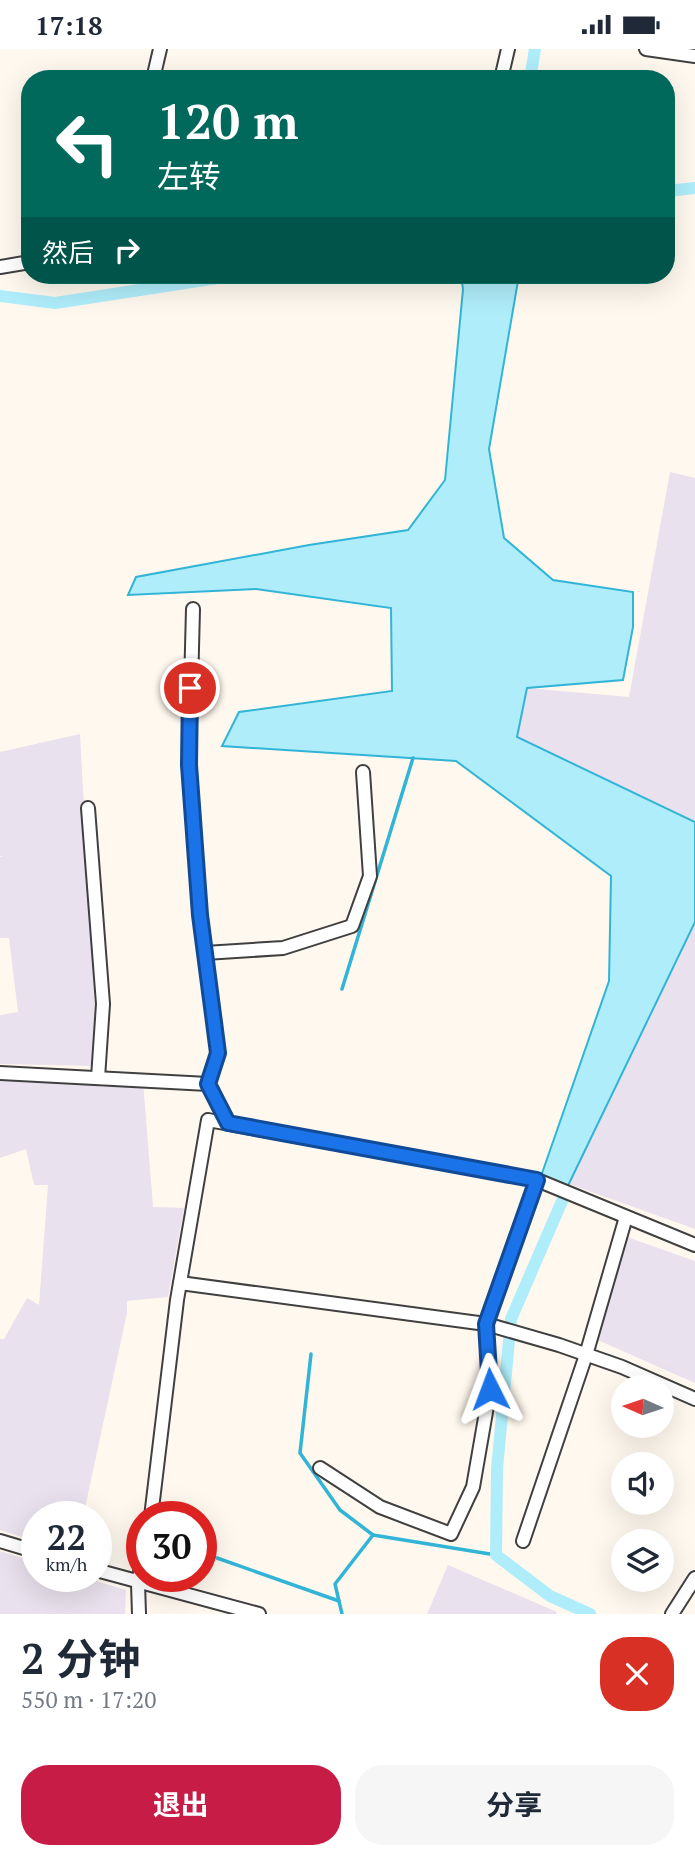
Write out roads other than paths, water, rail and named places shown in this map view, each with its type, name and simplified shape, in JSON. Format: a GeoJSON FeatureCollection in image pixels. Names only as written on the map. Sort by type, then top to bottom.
{"type":"FeatureCollection","features":[{"type":"Feature","properties":{"kind":"street"},"geometry":{"type":"LineString","coordinates":[[155,70],[160,49]]}},
{"type":"Feature","properties":{"kind":"street"},"geometry":{"type":"LineString","coordinates":[[503,70],[508,49]]}},
{"type":"Feature","properties":{"kind":"street"},"geometry":{"type":"LineString","coordinates":[[646,49],[695,56]]}},
{"type":"Feature","properties":{"kind":"street"},"geometry":{"type":"LineString","coordinates":[[0,267],[21,264]]}},
{"type":"Feature","properties":{"kind":"street"},"geometry":{"type":"LineString","coordinates":[[193,609],[189,765],[205,953],[218,1053],[208,1084],[228,1123]]}},
{"type":"Feature","properties":{"kind":"street"},"geometry":{"type":"LineString","coordinates":[[205,953],[283,948],[352,926],[370,876],[363,772]]}},
{"type":"Feature","properties":{"kind":"street"},"geometry":{"type":"LineString","coordinates":[[88,808],[103,1004],[98,1078]]}},
{"type":"Feature","properties":{"kind":"street"},"geometry":{"type":"LineString","coordinates":[[0,1073],[208,1084]]}},
{"type":"Feature","properties":{"kind":"street"},"geometry":{"type":"LineString","coordinates":[[153,1501],[180,1283],[208,1120],[537,1180],[695,1245]]}},
{"type":"Feature","properties":{"kind":"street"},"geometry":{"type":"LineString","coordinates":[[320,1468],[380,1507],[451,1534],[472,1487],[490,1389],[486,1324],[537,1180]]}},
{"type":"Feature","properties":{"kind":"street"},"geometry":{"type":"LineString","coordinates":[[523,1541],[586,1355],[626,1217]]}},
{"type":"Feature","properties":{"kind":"street"},"geometry":{"type":"LineString","coordinates":[[180,1283],[486,1324],[622,1367],[695,1399]]}},
{"type":"Feature","properties":{"kind":"street"},"geometry":{"type":"LineString","coordinates":[[0,1541],[21,1547]]}},
{"type":"Feature","properties":{"kind":"street"},"geometry":{"type":"LineString","coordinates":[[672,1614],[695,1578]]}},
{"type":"Feature","properties":{"kind":"street"},"geometry":{"type":"LineString","coordinates":[[138,1592],[139,1614]]}},
{"type":"Feature","properties":{"kind":"street"},"geometry":{"type":"LineString","coordinates":[[173,1592],[259,1614]]}},
{"type":"Feature","properties":{"kind":"water"},"geometry":{"type":"Polygon","coordinates":[[[462,284],[517,284],[489,449],[504,538],[553,580],[633,592],[633,627],[623,680],[527,688],[517,737],[695,822],[695,922],[563,1196],[539,1182],[609,981],[611,876],[456,761],[222,746],[239,712],[392,691],[391,608],[256,589],[128,595],[136,577],[408,530],[445,480],[462,284]]]}},
{"type":"Feature","properties":{"kind":"waterway"},"geometry":{"type":"LineString","coordinates":[[532,70],[535,49]]}},
{"type":"Feature","properties":{"kind":"waterway"},"geometry":{"type":"LineString","coordinates":[[675,190],[695,188]]}},
{"type":"Feature","properties":{"kind":"waterway"},"geometry":{"type":"LineString","coordinates":[[0,296],[55,303],[178,284]]}},
{"type":"Feature","properties":{"kind":"waterway"},"geometry":{"type":"LineString","coordinates":[[342,989],[413,758]]}},
{"type":"Feature","properties":{"kind":"waterway"},"geometry":{"type":"LineString","coordinates":[[562,1201],[511,1319],[497,1469],[496,1555],[550,1596],[590,1614]]}},
{"type":"Feature","properties":{"kind":"waterway"},"geometry":{"type":"LineString","coordinates":[[311,1354],[300,1453],[340,1510],[373,1535]]}},
{"type":"Feature","properties":{"kind":"waterway"},"geometry":{"type":"LineString","coordinates":[[342,1614],[335,1584],[373,1535],[496,1555]]}},
{"type":"Feature","properties":{"kind":"waterway"},"geometry":{"type":"LineString","coordinates":[[217,1558],[339,1601]]}}]}
